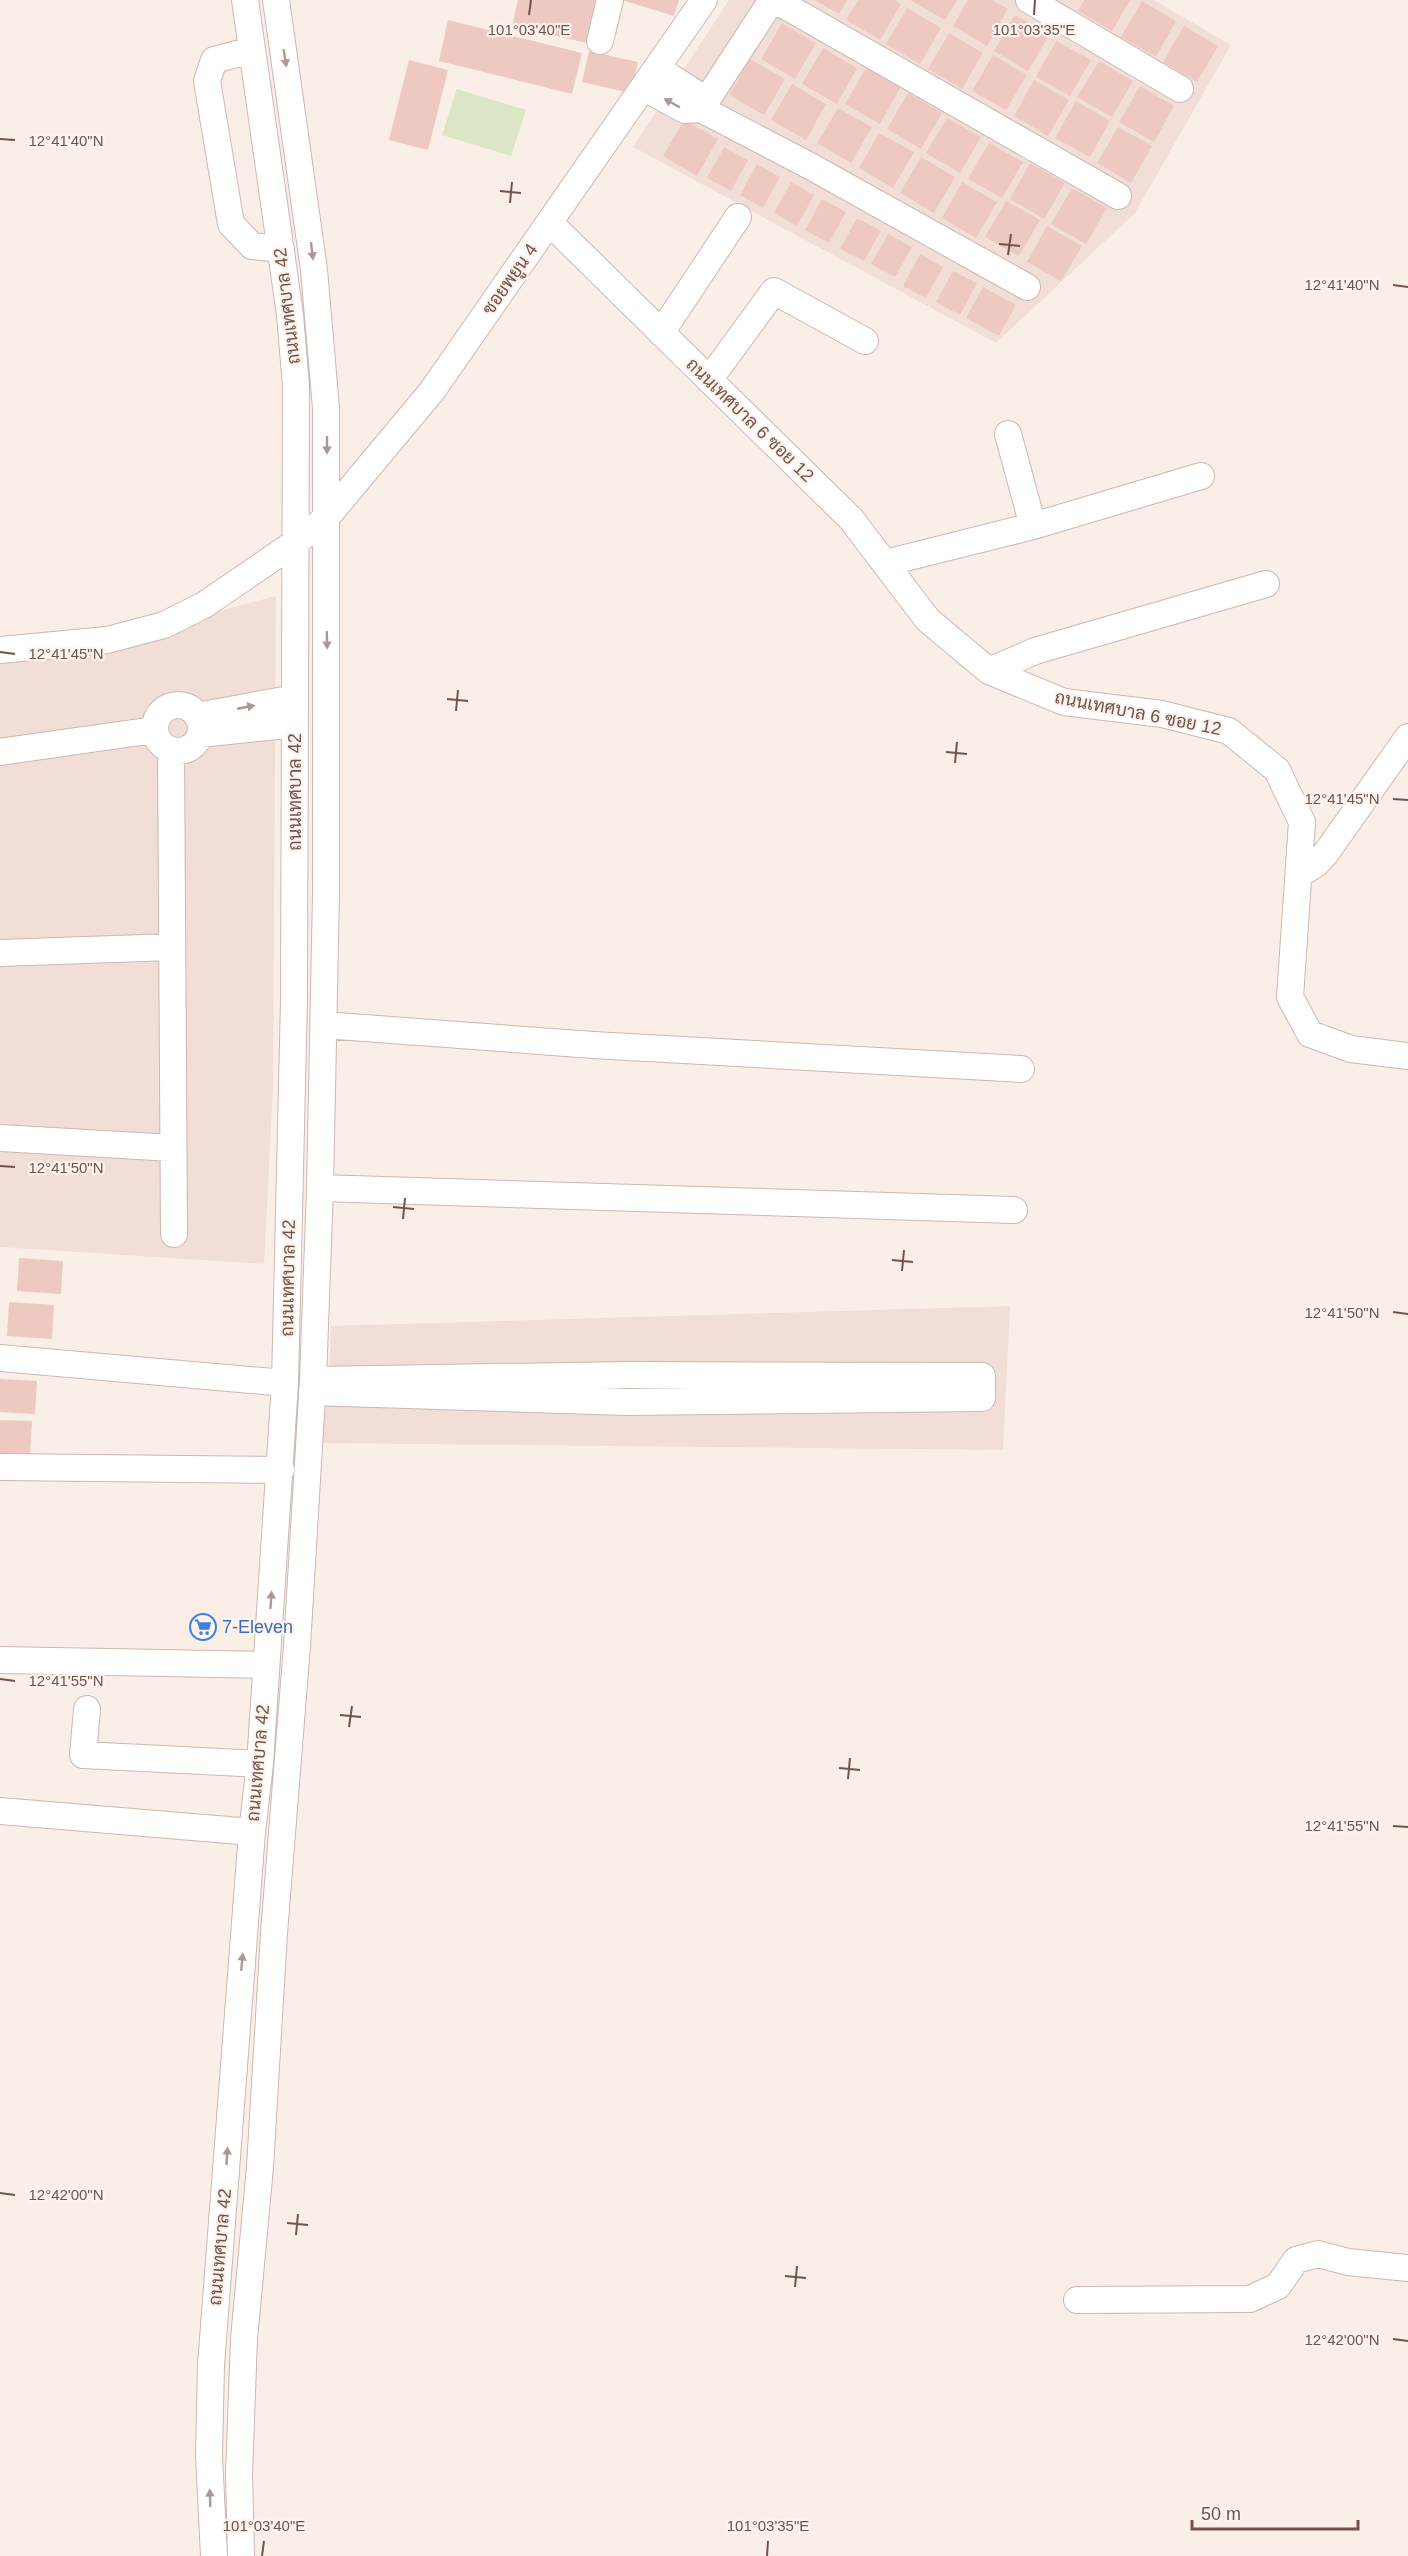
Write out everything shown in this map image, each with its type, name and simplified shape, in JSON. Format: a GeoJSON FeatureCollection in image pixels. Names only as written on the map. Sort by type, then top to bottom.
{"type":"FeatureCollection","features":[{"type":"Feature","properties":{"kind":"street","name":"ถนนเทศบาล 42"},"geometry":{"type":"LineString","coordinates":[[214,2556],[208,2456],[211,2365],[252,1832],[260,1764],[281,1470],[293,1056],[296,386],[290,315],[245,0]]}},
{"type":"Feature","properties":{"kind":"street","name":"ถนนเทศบาล 42"},"geometry":{"type":"LineString","coordinates":[[241,2556],[239,2462],[244,2339],[260,2167],[274,1933],[297,1646],[312,1386],[324,1025],[327,660],[324,360],[302,172],[276,0]]}},
{"type":"Feature","properties":{"kind":"street"},"geometry":{"type":"LineString","coordinates":[[600,41],[610,0]]}},
{"type":"Feature","properties":{"kind":"street","name":"ซอยพยูน 4"},"geometry":{"type":"LineString","coordinates":[[0,650],[107,640],[164,625],[204,605],[296,542],[326,518],[432,391],[704,0]]}},
{"type":"Feature","properties":{"kind":"street"},"geometry":{"type":"LineString","coordinates":[[701,109],[773,0],[1118,196]]}},
{"type":"Feature","properties":{"kind":"street"},"geometry":{"type":"LineString","coordinates":[[1029,0],[1179,89]]}},
{"type":"Feature","properties":{"kind":"street"},"geometry":{"type":"LineString","coordinates":[[252,50],[214,60],[207,81],[231,224],[252,246],[281,249]]}},
{"type":"Feature","properties":{"kind":"street"},"geometry":{"type":"LineString","coordinates":[[651,78],[695,93],[701,109],[810,166],[1027,287]]}},
{"type":"Feature","properties":{"kind":"street"},"geometry":{"type":"LineString","coordinates":[[661,333],[738,217]]}},
{"type":"Feature","properties":{"kind":"street","name":"ถนนเทศบาล 6 ซอย 12"},"geometry":{"type":"LineString","coordinates":[[550,223],[851,519],[928,620],[989,671],[1064,702],[1162,714],[1229,731],[1277,770],[1302,822],[1290,997],[1310,1034],[1351,1049],[1408,1056]]}},
{"type":"Feature","properties":{"kind":"street"},"geometry":{"type":"LineString","coordinates":[[709,380],[774,291],[866,341]]}},
{"type":"Feature","properties":{"kind":"street"},"geometry":{"type":"LineString","coordinates":[[1008,434],[1033,526]]}},
{"type":"Feature","properties":{"kind":"street"},"geometry":{"type":"LineString","coordinates":[[885,563],[1033,526],[1201,476]]}},
{"type":"Feature","properties":{"kind":"street"},"geometry":{"type":"LineString","coordinates":[[989,671],[1035,651],[1266,584]]}},
{"type":"Feature","properties":{"kind":"street"},"geometry":{"type":"LineString","coordinates":[[199,725],[295,698]]}},
{"type":"Feature","properties":{"kind":"street"},"geometry":{"type":"LineString","coordinates":[[178,705],[188,707],[199,725],[196,743],[188,750],[171,750],[159,742],[154,730],[159,714],[168,707],[178,705]]}},
{"type":"Feature","properties":{"kind":"street"},"geometry":{"type":"LineString","coordinates":[[199,725],[295,724]]}},
{"type":"Feature","properties":{"kind":"street"},"geometry":{"type":"LineString","coordinates":[[0,752],[154,730]]}},
{"type":"Feature","properties":{"kind":"street"},"geometry":{"type":"LineString","coordinates":[[1300,874],[1316,864],[1326,853],[1408,737]]}},
{"type":"Feature","properties":{"kind":"street"},"geometry":{"type":"LineString","coordinates":[[171,750],[174,1234]]}},
{"type":"Feature","properties":{"kind":"street"},"geometry":{"type":"LineString","coordinates":[[0,953],[171,948]]}},
{"type":"Feature","properties":{"kind":"street"},"geometry":{"type":"LineString","coordinates":[[324,1025],[593,1045],[1021,1069]]}},
{"type":"Feature","properties":{"kind":"street"},"geometry":{"type":"LineString","coordinates":[[0,1138],[172,1148]]}},
{"type":"Feature","properties":{"kind":"street"},"geometry":{"type":"LineString","coordinates":[[320,1188],[1014,1210]]}},
{"type":"Feature","properties":{"kind":"street"},"geometry":{"type":"LineString","coordinates":[[0,1358],[285,1383]]}},
{"type":"Feature","properties":{"kind":"street"},"geometry":{"type":"LineString","coordinates":[[781,1400],[783,1374]]}},
{"type":"Feature","properties":{"kind":"street"},"geometry":{"type":"LineString","coordinates":[[627,1375],[982,1376],[982,1398],[626,1402],[312,1386],[627,1375]]}},
{"type":"Feature","properties":{"kind":"street"},"geometry":{"type":"LineString","coordinates":[[626,1402],[627,1375]]}},
{"type":"Feature","properties":{"kind":"street"},"geometry":{"type":"LineString","coordinates":[[0,1467],[281,1470]]}},
{"type":"Feature","properties":{"kind":"street"},"geometry":{"type":"LineString","coordinates":[[0,1660],[266,1665]]}},
{"type":"Feature","properties":{"kind":"street"},"geometry":{"type":"LineString","coordinates":[[87,1709],[83,1755],[260,1764]]}},
{"type":"Feature","properties":{"kind":"street"},"geometry":{"type":"LineString","coordinates":[[0,1811],[252,1832]]}},
{"type":"Feature","properties":{"kind":"street"},"geometry":{"type":"LineString","coordinates":[[1077,2300],[1250,2299],[1278,2286],[1296,2260],[1318,2254],[1348,2262],[1408,2268]]}},
{"type":"Feature","properties":{"kind":"shaded area"},"geometry":{"type":"Polygon","coordinates":[[[729,0],[1154,0],[1231,45],[1135,213],[996,343],[633,147],[729,0]]]}},
{"type":"Feature","properties":{"kind":"shaded area"},"geometry":{"type":"Polygon","coordinates":[[[276,596],[273,1087],[264,1264],[0,1247],[0,652],[155,628],[276,596]]]}},
{"type":"Feature","properties":{"kind":"shaded area"},"geometry":{"type":"Polygon","coordinates":[[[1010,1306],[1003,1450],[323,1443],[323,1422],[328,1398],[331,1326],[1010,1306]]]}},
{"type":"Feature","properties":{"kind":"green space"},"geometry":{"type":"Polygon","coordinates":[[[457,89],[526,110],[511,156],[442,135],[457,89]]]}},
{"type":"Feature","properties":{"kind":"building"},"geometry":{"type":"Polygon","coordinates":[[[518,0],[596,0],[587,43],[512,26],[518,0]]]}},
{"type":"Feature","properties":{"kind":"building"},"geometry":{"type":"Polygon","coordinates":[[[622,0],[679,0],[674,16],[622,0]]]}},
{"type":"Feature","properties":{"kind":"building"},"geometry":{"type":"Polygon","coordinates":[[[814,0],[847,0],[839,14],[814,0]]]}},
{"type":"Feature","properties":{"kind":"building"},"geometry":{"type":"Polygon","coordinates":[[[858,0],[895,0],[901,4],[880,40],[846,20],[858,0]]]}},
{"type":"Feature","properties":{"kind":"building"},"geometry":{"type":"Polygon","coordinates":[[[910,0],[957,0],[945,20],[910,0]]]}},
{"type":"Feature","properties":{"kind":"building"},"geometry":{"type":"Polygon","coordinates":[[[968,0],[992,0],[1008,9],[987,46],[953,26],[968,0]]]}},
{"type":"Feature","properties":{"kind":"building"},"geometry":{"type":"Polygon","coordinates":[[[1084,0],[1130,0],[1112,31],[1078,11],[1084,0]]]}},
{"type":"Feature","properties":{"kind":"building"},"geometry":{"type":"Polygon","coordinates":[[[1142,1],[1176,21],[1156,57],[1121,37],[1142,1]]]}},
{"type":"Feature","properties":{"kind":"building"},"geometry":{"type":"Polygon","coordinates":[[[907,8],[941,28],[920,64],[886,44],[907,8]]]}},
{"type":"Feature","properties":{"kind":"building"},"geometry":{"type":"Polygon","coordinates":[[[1015,15],[1049,35],[1028,71],[994,51],[1015,15]]]}},
{"type":"Feature","properties":{"kind":"building"},"geometry":{"type":"Polygon","coordinates":[[[448,20],[582,53],[572,94],[439,61],[448,20]]]}},
{"type":"Feature","properties":{"kind":"building"},"geometry":{"type":"Polygon","coordinates":[[[782,23],[816,43],[795,79],[761,59],[782,23]]]}},
{"type":"Feature","properties":{"kind":"building"},"geometry":{"type":"Polygon","coordinates":[[[1184,26],[1218,46],[1197,82],[1163,62],[1184,26]]]}},
{"type":"Feature","properties":{"kind":"building"},"geometry":{"type":"Polygon","coordinates":[[[949,33],[983,53],[962,89],[928,69],[949,33]]]}},
{"type":"Feature","properties":{"kind":"building"},"geometry":{"type":"Polygon","coordinates":[[[1056,41],[1091,60],[1070,96],[1036,77],[1056,41]]]}},
{"type":"Feature","properties":{"kind":"building"},"geometry":{"type":"Polygon","coordinates":[[[823,48],[857,68],[837,104],[802,84],[823,48]]]}},
{"type":"Feature","properties":{"kind":"building"},"geometry":{"type":"Polygon","coordinates":[[[589,51],[638,62],[630,93],[582,82],[589,51]]]}},
{"type":"Feature","properties":{"kind":"building"},"geometry":{"type":"Polygon","coordinates":[[[993,55],[1027,75],[1006,110],[972,91],[993,55]]]}},
{"type":"Feature","properties":{"kind":"building"},"geometry":{"type":"Polygon","coordinates":[[[750,59],[785,79],[764,115],[729,95],[750,59]]]}},
{"type":"Feature","properties":{"kind":"building"},"geometry":{"type":"Polygon","coordinates":[[[409,60],[448,70],[428,150],[389,140],[409,60]]]}},
{"type":"Feature","properties":{"kind":"building"},"geometry":{"type":"Polygon","coordinates":[[[1099,61],[1133,81],[1112,117],[1077,97],[1099,61]]]}},
{"type":"Feature","properties":{"kind":"building"},"geometry":{"type":"Polygon","coordinates":[[[866,68],[900,88],[880,124],[845,104],[866,68]]]}},
{"type":"Feature","properties":{"kind":"building"},"geometry":{"type":"Polygon","coordinates":[[[1034,80],[1069,100],[1048,136],[1014,116],[1034,80]]]}},
{"type":"Feature","properties":{"kind":"building"},"geometry":{"type":"Polygon","coordinates":[[[792,84],[826,104],[806,140],[771,120],[792,84]]]}},
{"type":"Feature","properties":{"kind":"building"},"geometry":{"type":"Polygon","coordinates":[[[1140,86],[1174,106],[1154,142],[1119,122],[1140,86]]]}},
{"type":"Feature","properties":{"kind":"building"},"geometry":{"type":"Polygon","coordinates":[[[908,93],[942,113],[921,149],[887,129],[908,93]]]}},
{"type":"Feature","properties":{"kind":"building"},"geometry":{"type":"Polygon","coordinates":[[[1076,101],[1110,121],[1090,157],[1055,138],[1076,101]]]}},
{"type":"Feature","properties":{"kind":"building"},"geometry":{"type":"Polygon","coordinates":[[[838,108],[872,127],[851,163],[817,143],[838,108]]]}},
{"type":"Feature","properties":{"kind":"building"},"geometry":{"type":"Polygon","coordinates":[[[947,118],[981,137],[960,173],[926,153],[947,118]]]}},
{"type":"Feature","properties":{"kind":"building"},"geometry":{"type":"Polygon","coordinates":[[[684,120],[718,139],[697,176],[663,156],[684,120]]]}},
{"type":"Feature","properties":{"kind":"building"},"geometry":{"type":"Polygon","coordinates":[[[1118,127],[1152,146],[1131,183],[1097,163],[1118,127]]]}},
{"type":"Feature","properties":{"kind":"building"},"geometry":{"type":"Polygon","coordinates":[[[879,133],[914,152],[893,188],[859,168],[879,133]]]}},
{"type":"Feature","properties":{"kind":"building"},"geometry":{"type":"Polygon","coordinates":[[[989,143],[1023,162],[1002,198],[968,179],[989,143]]]}},
{"type":"Feature","properties":{"kind":"building"},"geometry":{"type":"Polygon","coordinates":[[[724,147],[748,160],[731,191],[707,178],[724,147]]]}},
{"type":"Feature","properties":{"kind":"building"},"geometry":{"type":"Polygon","coordinates":[[[921,157],[955,177],[934,213],[900,193],[921,157]]]}},
{"type":"Feature","properties":{"kind":"building"},"geometry":{"type":"Polygon","coordinates":[[[1030,163],[1065,183],[1044,219],[1010,199],[1030,163]]]}},
{"type":"Feature","properties":{"kind":"building"},"geometry":{"type":"Polygon","coordinates":[[[757,164],[780,177],[763,208],[740,195],[757,164]]]}},
{"type":"Feature","properties":{"kind":"building"},"geometry":{"type":"Polygon","coordinates":[[[791,182],[814,195],[797,226],[774,213],[791,182]]]}},
{"type":"Feature","properties":{"kind":"building"},"geometry":{"type":"Polygon","coordinates":[[[962,182],[997,202],[976,238],[942,218],[962,182]]]}},
{"type":"Feature","properties":{"kind":"building"},"geometry":{"type":"Polygon","coordinates":[[[1072,188],[1107,208],[1086,244],[1051,224],[1072,188]]]}},
{"type":"Feature","properties":{"kind":"building"},"geometry":{"type":"Polygon","coordinates":[[[822,199],[846,212],[829,243],[805,230],[822,199]]]}},
{"type":"Feature","properties":{"kind":"building"},"geometry":{"type":"Polygon","coordinates":[[[1006,201],[1040,220],[1019,256],[985,237],[1006,201]]]}},
{"type":"Feature","properties":{"kind":"building"},"geometry":{"type":"Polygon","coordinates":[[[857,218],[881,231],[864,261],[840,249],[857,218]]]}},
{"type":"Feature","properties":{"kind":"building"},"geometry":{"type":"Polygon","coordinates":[[[1047,226],[1082,246],[1061,281],[1027,262],[1047,226]]]}},
{"type":"Feature","properties":{"kind":"building"},"geometry":{"type":"Polygon","coordinates":[[[888,234],[912,247],[895,277],[871,264],[888,234]]]}},
{"type":"Feature","properties":{"kind":"building"},"geometry":{"type":"Polygon","coordinates":[[[920,254],[943,267],[926,298],[903,286],[920,254]]]}},
{"type":"Feature","properties":{"kind":"building"},"geometry":{"type":"Polygon","coordinates":[[[953,271],[977,283],[960,315],[936,302],[953,271]]]}},
{"type":"Feature","properties":{"kind":"building"},"geometry":{"type":"Polygon","coordinates":[[[983,287],[1016,305],[999,336],[966,318],[983,287]]]}},
{"type":"Feature","properties":{"kind":"building"},"geometry":{"type":"Polygon","coordinates":[[[19,1258],[63,1261],[61,1294],[17,1291],[19,1258]]]}},
{"type":"Feature","properties":{"kind":"building"},"geometry":{"type":"Polygon","coordinates":[[[9,1302],[54,1305],[52,1339],[7,1336],[9,1302]]]}},
{"type":"Feature","properties":{"kind":"building"},"geometry":{"type":"Polygon","coordinates":[[[0,1379],[37,1381],[35,1414],[0,1412],[0,1379]]]}},
{"type":"Feature","properties":{"kind":"building"},"geometry":{"type":"Polygon","coordinates":[[[0,1420],[32,1421],[30,1454],[0,1453],[0,1420]]]}},
{"type":"Feature","properties":{"kind":"place","name":"7-Eleven"},"geometry":{"type":"Point","coordinates":[203,1627]}}]}
